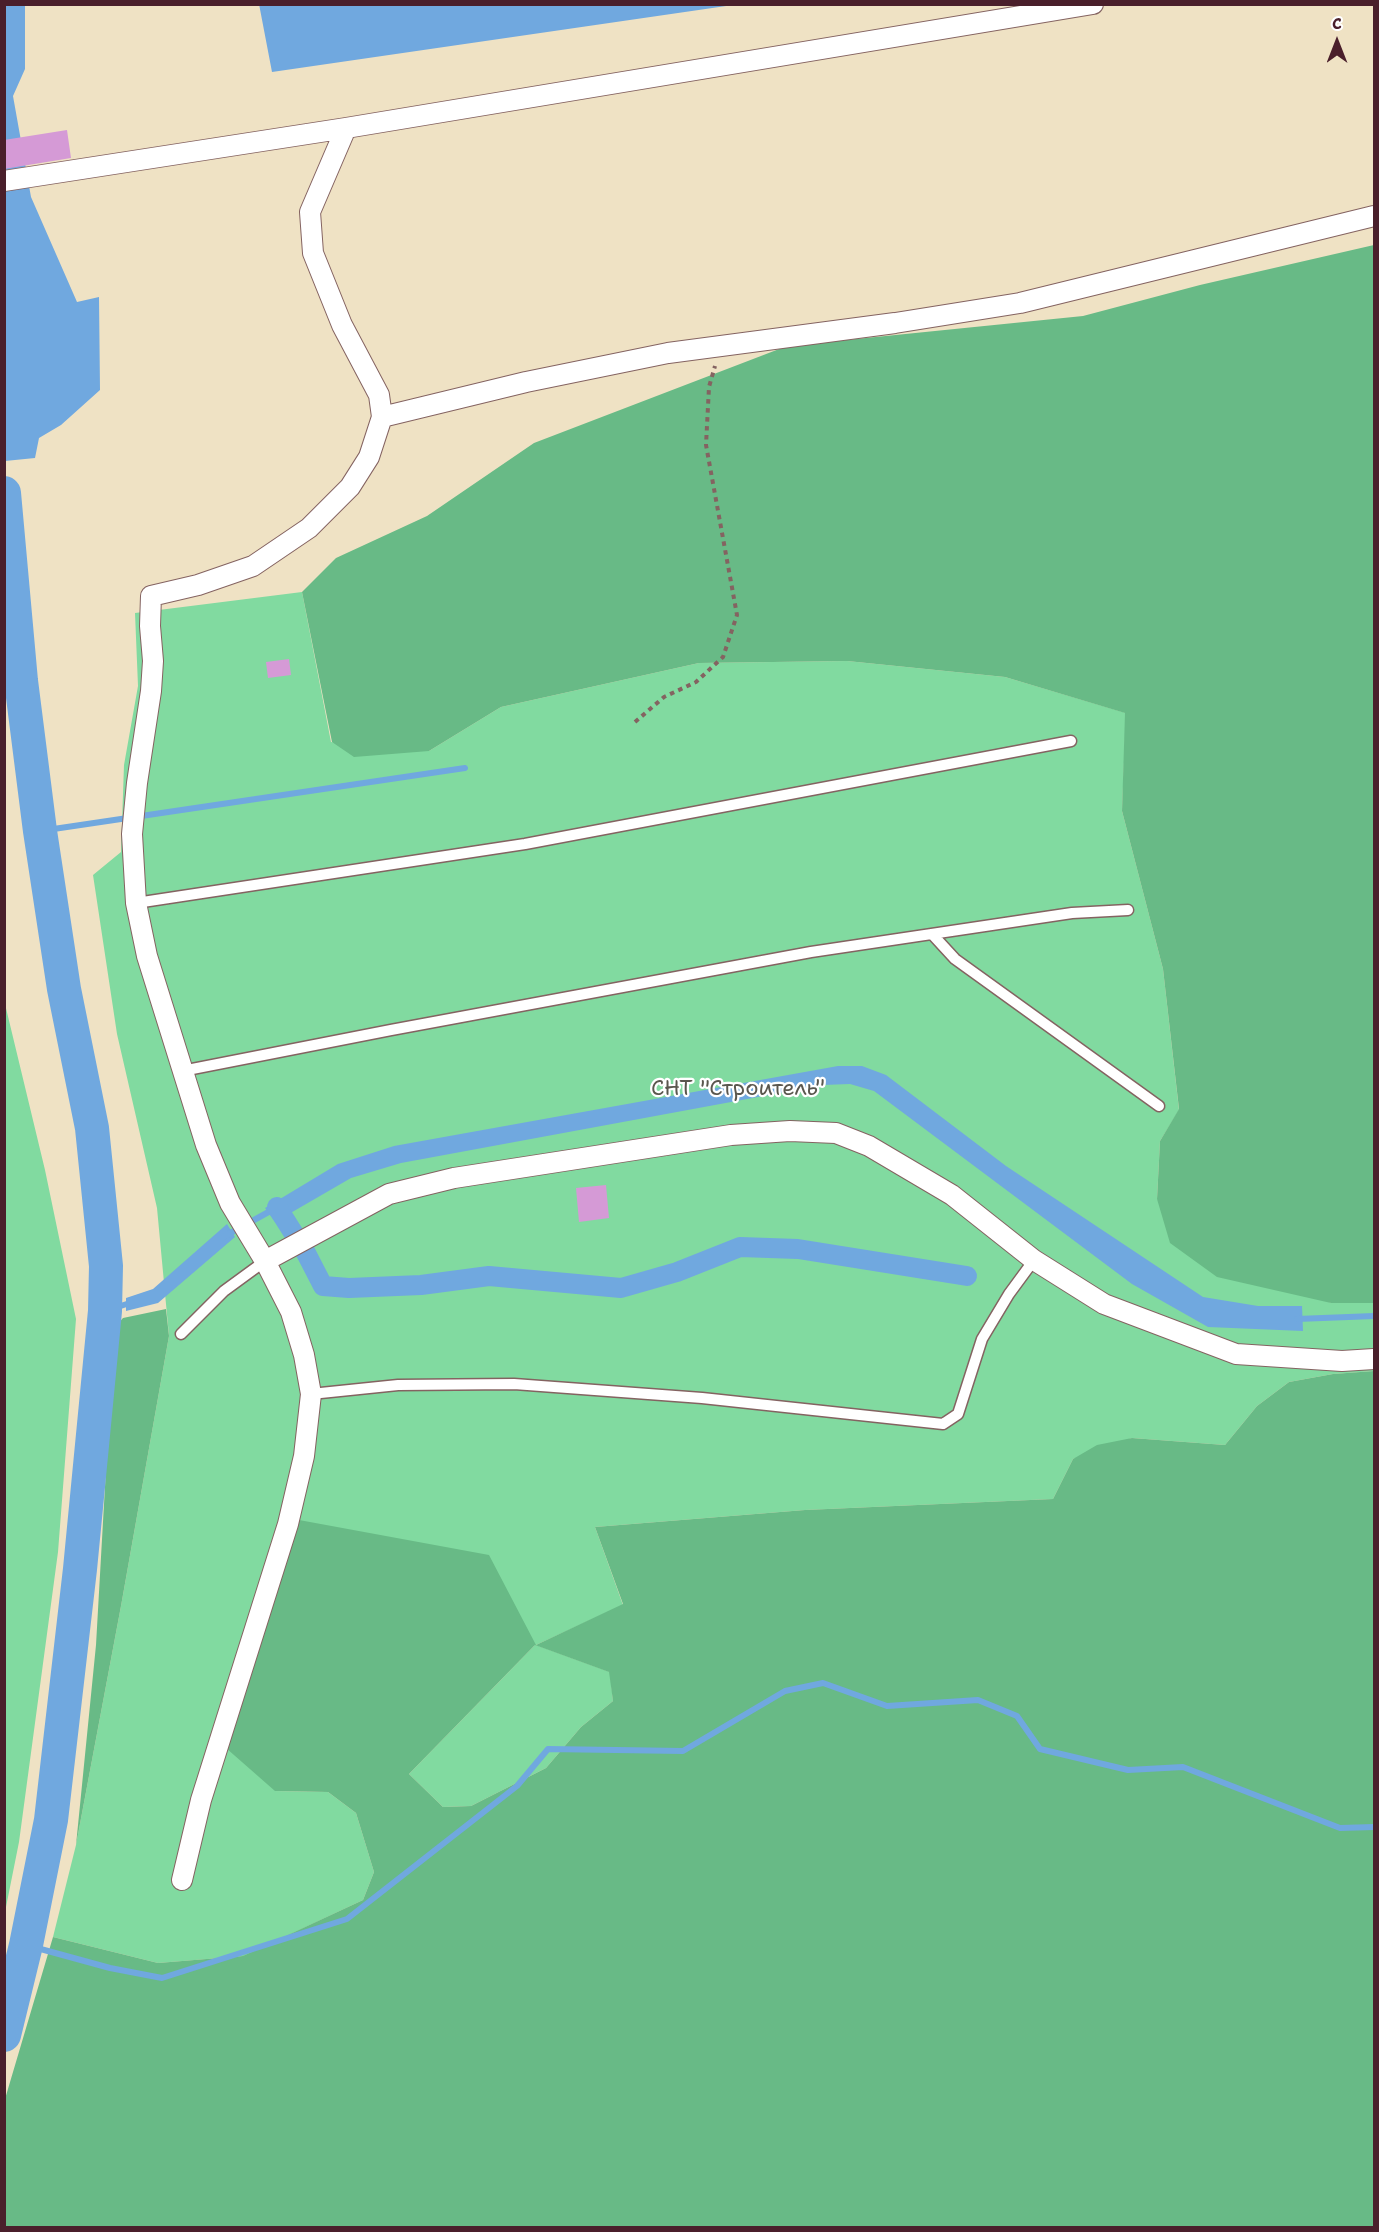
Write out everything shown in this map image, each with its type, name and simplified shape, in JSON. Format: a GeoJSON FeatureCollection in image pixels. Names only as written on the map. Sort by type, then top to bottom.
{"type":"FeatureCollection","features":[{"type":"Feature","properties":{"kind":"street"},"geometry":{"type":"LineString","coordinates":[[4,181],[346,128],[1093,4]]}},
{"type":"Feature","properties":{"kind":"street"},"geometry":{"type":"LineString","coordinates":[[182,1880],[201,1800],[288,1524],[304,1456],[311,1394],[304,1355],[291,1312],[266,1261],[230,1203],[206,1145],[147,956],[136,903],[132,834],[137,783],[152,691],[151,596],[198,585],[253,566],[309,528],[350,487],[369,457],[382,417],[379,395],[342,325],[313,253],[310,212],[346,128]]}},
{"type":"Feature","properties":{"kind":"street"},"geometry":{"type":"LineString","coordinates":[[382,417],[526,382],[668,353],[1020,303],[1374,216]]}},
{"type":"Feature","properties":{"kind":"street"},"geometry":{"type":"LineString","coordinates":[[266,1261],[390,1194],[454,1178],[731,1135],[790,1131],[836,1133],[869,1146],[952,1195],[1034,1260],[1104,1304],[1236,1354],[1342,1361],[1374,1359]]}},
{"type":"Feature","properties":{"kind":"lane"},"geometry":{"type":"LineString","coordinates":[[136,903],[525,844],[1071,741]]}},
{"type":"Feature","properties":{"kind":"lane"},"geometry":{"type":"LineString","coordinates":[[182,1071],[811,952],[1072,913],[1128,910]]}},
{"type":"Feature","properties":{"kind":"lane"},"geometry":{"type":"LineString","coordinates":[[932,934],[955,959],[1159,1106]]}},
{"type":"Feature","properties":{"kind":"lane"},"geometry":{"type":"LineString","coordinates":[[311,1394],[398,1385],[514,1384],[702,1398],[943,1425],[958,1414],[982,1339],[1009,1294],[1034,1260]]}},
{"type":"Feature","properties":{"kind":"lane"},"geometry":{"type":"LineString","coordinates":[[181,1334],[224,1291],[266,1261]]}},
{"type":"Feature","properties":{"kind":"path"},"geometry":{"type":"LineString","coordinates":[[635,722],[664,697],[696,682],[723,657],[737,615],[706,445],[709,387],[720,346]]}},
{"type":"Feature","properties":{"kind":"green space"},"geometry":{"type":"Polygon","coordinates":[[[1374,245],[1374,1303],[1331,1303],[1217,1277],[1170,1243],[1157,1199],[1160,1141],[1179,1109],[1163,969],[1122,811],[1125,713],[1005,677],[847,661],[699,663],[501,707],[429,751],[354,757],[332,742],[302,592],[336,558],[427,516],[534,443],[787,346],[1083,316],[1200,285],[1374,245]]]}},
{"type":"Feature","properties":{"kind":"green space","name":"СНТ \"Строитель\""},"geometry":{"type":"Polygon","coordinates":[[[302,592],[331,742],[429,751],[501,707],[699,663],[847,661],[1005,677],[1126,713],[1122,811],[1163,969],[1179,1110],[1160,1141],[1157,1199],[1331,1303],[1374,1303],[1374,1371],[1333,1374],[1289,1382],[1257,1406],[1225,1445],[1132,1438],[1073,1459],[1053,1499],[805,1510],[595,1527],[623,1605],[536,1645],[610,1672],[613,1701],[581,1727],[546,1768],[471,1806],[443,1807],[409,1774],[535,1645],[275,1791],[328,1792],[356,1813],[374,1872],[363,1900],[244,1956],[158,1963],[53,1937],[76,1845],[169,1336],[157,1208],[117,1034],[93,875],[121,852],[124,765],[138,686],[135,613],[302,592]]]}},
{"type":"Feature","properties":{"kind":"green space"},"geometry":{"type":"Polygon","coordinates":[[[5,1004],[45,1170],[76,1319],[58,1552],[19,1842],[5,1912],[5,1004]]]}},
{"type":"Feature","properties":{"kind":"green space"},"geometry":{"type":"Polygon","coordinates":[[[166,1309],[169,1336],[76,1845],[96,1645],[114,1328],[123,1318],[166,1309]]]}},
{"type":"Feature","properties":{"kind":"green space"},"geometry":{"type":"Polygon","coordinates":[[[1374,1371],[1374,2227],[5,2228],[5,2099],[53,1937],[158,1963],[243,1956],[363,1900],[374,1872],[356,1813],[328,1792],[275,1791],[226,1748],[299,1520],[489,1555],[536,1645],[623,1604],[595,1527],[805,1510],[1053,1499],[1073,1459],[1097,1445],[1132,1438],[1225,1445],[1257,1406],[1289,1382],[1333,1374],[1374,1371]],[[535,1645],[409,1774],[443,1807],[471,1806],[546,1768],[581,1727],[613,1701],[609,1672],[535,1645]]]}},
{"type":"Feature","properties":{"kind":"water"},"geometry":{"type":"Polygon","coordinates":[[[259,4],[733,4],[733,5],[272,72],[259,4]]]}},
{"type":"Feature","properties":{"kind":"water"},"geometry":{"type":"Polygon","coordinates":[[[4,5],[25,5],[25,69],[13,96],[31,197],[77,302],[99,297],[100,390],[61,425],[39,438],[35,458],[5,461],[4,5]]]}},
{"type":"Feature","properties":{"kind":"water"},"geometry":{"type":"Polygon","coordinates":[[[838,1066],[862,1066],[886,1075],[1006,1166],[1203,1297],[1258,1306],[1302,1306],[1303,1331],[1208,1327],[1132,1284],[874,1091],[850,1084],[823,1085],[401,1163],[351,1178],[275,1222],[265,1208],[338,1164],[394,1146],[838,1066]]]}},
{"type":"Feature","properties":{"kind":"water"},"geometry":{"type":"Polygon","coordinates":[[[227,1224],[235,1237],[158,1303],[126,1311],[126,1298],[153,1289],[227,1224]]]}},
{"type":"Feature","properties":{"kind":"building"},"geometry":{"type":"Polygon","coordinates":[[[67,130],[71,158],[4,169],[4,140],[67,130]]]}},
{"type":"Feature","properties":{"kind":"building"},"geometry":{"type":"Polygon","coordinates":[[[289,659],[291,675],[268,678],[266,662],[289,659]]]}},
{"type":"Feature","properties":{"kind":"building"},"geometry":{"type":"Polygon","coordinates":[[[606,1185],[609,1218],[579,1222],[576,1188],[606,1185]]]}},
{"type":"Feature","properties":{"kind":"waterway"},"geometry":{"type":"LineString","coordinates":[[4,493],[21,681],[40,831],[64,989],[92,1128],[106,1266],[105,1311],[80,1569],[51,1820],[26,1945],[4,2035]]}},
{"type":"Feature","properties":{"kind":"waterway"},"geometry":{"type":"LineString","coordinates":[[40,831],[465,768]]}},
{"type":"Feature","properties":{"kind":"waterway"},"geometry":{"type":"LineString","coordinates":[[277,1207],[306,1253],[323,1286],[349,1288],[421,1285],[489,1276],[621,1288],[677,1272],[740,1247],[798,1249],[967,1276]]}},
{"type":"Feature","properties":{"kind":"waterway"},"geometry":{"type":"LineString","coordinates":[[225,1236],[274,1209]]}},
{"type":"Feature","properties":{"kind":"waterway"},"geometry":{"type":"LineString","coordinates":[[105,1311],[133,1302]]}},
{"type":"Feature","properties":{"kind":"waterway"},"geometry":{"type":"LineString","coordinates":[[1297,1319],[1374,1316]]}},
{"type":"Feature","properties":{"kind":"waterway"},"geometry":{"type":"LineString","coordinates":[[26,1945],[110,1968],[162,1978],[347,1919],[517,1786],[548,1749],[683,1751],[785,1691],[823,1683],[887,1706],[978,1700],[1017,1716],[1040,1749],[1128,1770],[1183,1767],[1340,1828],[1374,1827]]}}]}
